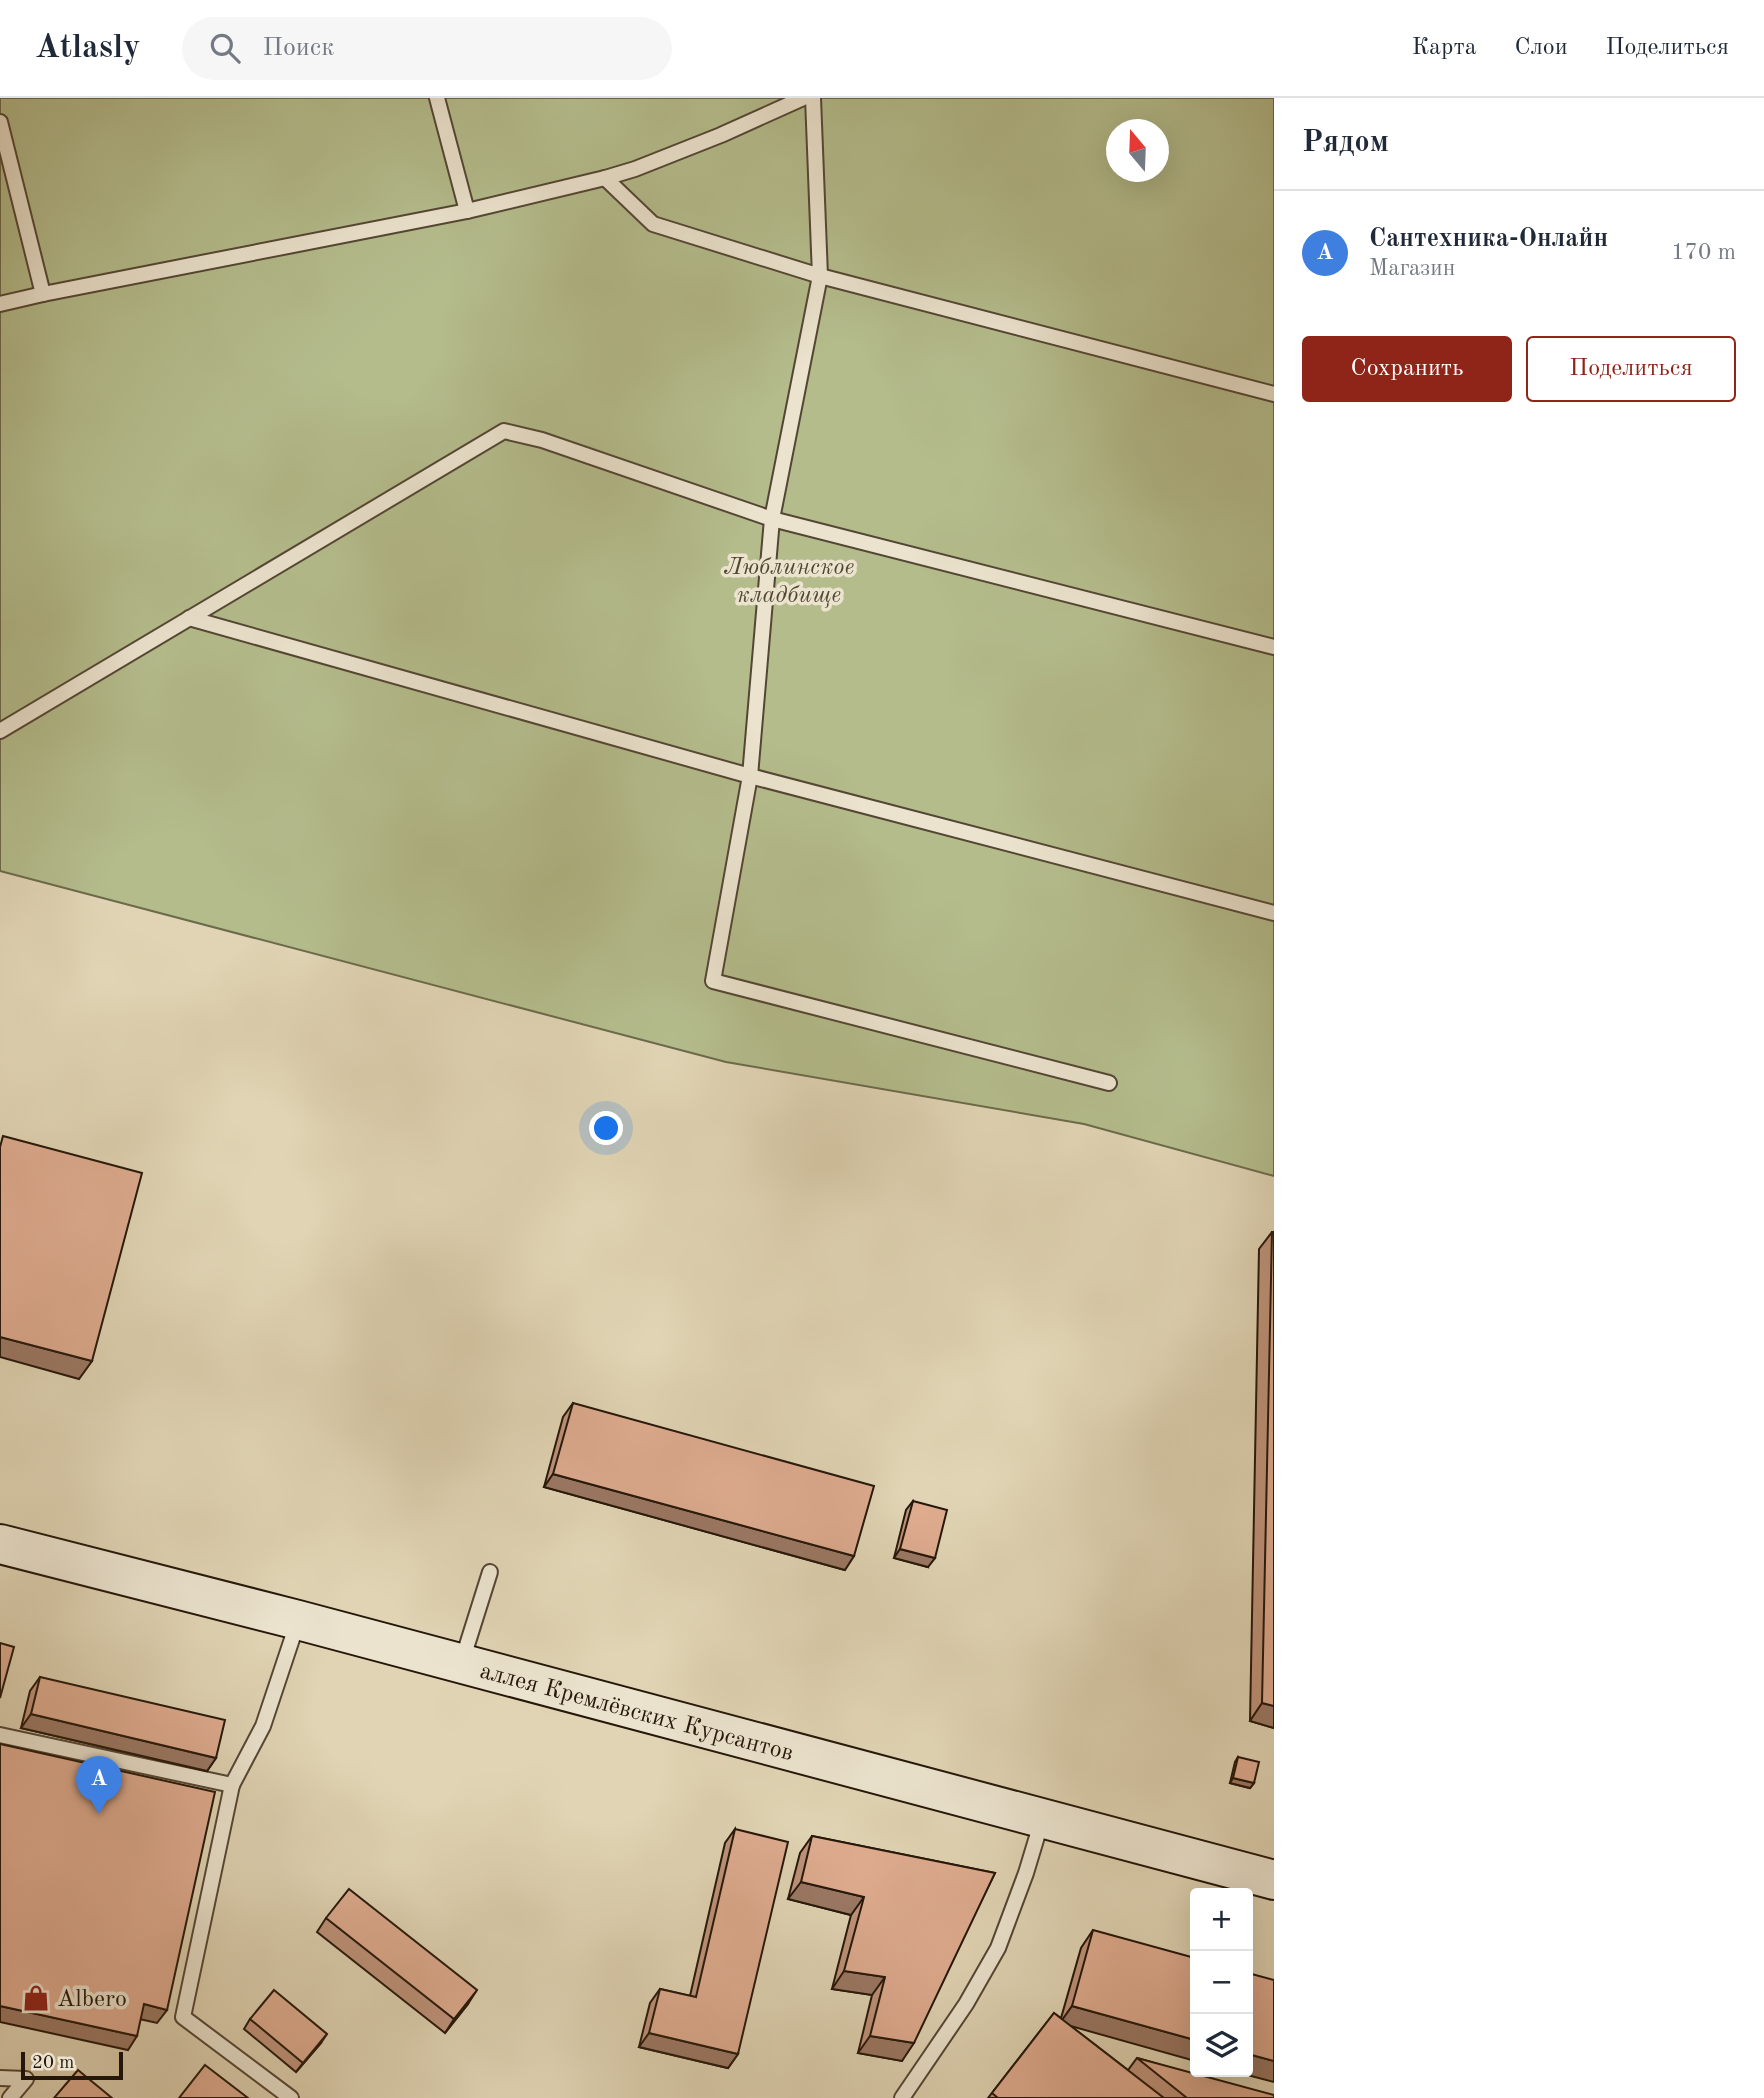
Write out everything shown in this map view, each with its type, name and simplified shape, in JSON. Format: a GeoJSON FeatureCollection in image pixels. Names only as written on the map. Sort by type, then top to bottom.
{"type":"FeatureCollection","features":[{"type":"Feature","properties":{"kind":"main road","name":"аллея Кремлёвских Курсантов"},"geometry":{"type":"LineString","coordinates":[[0,1544],[298,1620],[1274,1880]]}},
{"type":"Feature","properties":{"kind":"lane"},"geometry":{"type":"LineString","coordinates":[[437,98],[467,211]]}},
{"type":"Feature","properties":{"kind":"lane"},"geometry":{"type":"LineString","coordinates":[[0,304],[467,211],[606,178],[721,135],[803,98]]}},
{"type":"Feature","properties":{"kind":"lane"},"geometry":{"type":"LineString","coordinates":[[813,98],[820,276],[772,519],[750,776],[713,981],[1109,1083]]}},
{"type":"Feature","properties":{"kind":"lane"},"geometry":{"type":"LineString","coordinates":[[0,122],[43,294]]}},
{"type":"Feature","properties":{"kind":"lane"},"geometry":{"type":"LineString","coordinates":[[606,178],[653,223],[820,276],[1274,394]]}},
{"type":"Feature","properties":{"kind":"lane"},"geometry":{"type":"LineString","coordinates":[[0,731],[504,431],[542,440],[772,519],[1274,648]]}},
{"type":"Feature","properties":{"kind":"lane"},"geometry":{"type":"LineString","coordinates":[[189,618],[750,776],[1274,913]]}},
{"type":"Feature","properties":{"kind":"lane"},"geometry":{"type":"LineString","coordinates":[[461,1664],[490,1572]]}},
{"type":"Feature","properties":{"kind":"lane"},"geometry":{"type":"LineString","coordinates":[[291,2098],[183,2017],[232,1785],[263,1726],[298,1620]]}},
{"type":"Feature","properties":{"kind":"lane"},"geometry":{"type":"LineString","coordinates":[[0,1735],[232,1785]]}},
{"type":"Feature","properties":{"kind":"lane"},"geometry":{"type":"LineString","coordinates":[[902,2098],[966,2004],[998,1948],[1026,1873],[1042,1819]]}},
{"type":"Feature","properties":{"kind":"lane"},"geometry":{"type":"LineString","coordinates":[[0,2078],[26,2078],[10,2098]]}},
{"type":"Feature","properties":{"kind":"green space","name":"Люблинское кладбище"},"geometry":{"type":"Polygon","coordinates":[[[0,98],[1274,98],[1274,1176],[1084,1124],[726,1062],[0,871],[0,98]]]}},
{"type":"Feature","properties":{"kind":"building"},"geometry":{"type":"Polygon","coordinates":[[[3,1136],[142,1173],[92,1361],[0,1337],[0,1147],[3,1136]]]}},
{"type":"Feature","properties":{"kind":"building"},"geometry":{"type":"Polygon","coordinates":[[[1274,1232],[1274,1706],[1262,1703],[1274,1232]]]}},
{"type":"Feature","properties":{"kind":"building"},"geometry":{"type":"Polygon","coordinates":[[[573,1403],[874,1486],[854,1556],[553,1474],[573,1403]]]}},
{"type":"Feature","properties":{"kind":"building"},"geometry":{"type":"Polygon","coordinates":[[[913,1501],[947,1510],[935,1558],[900,1549],[913,1501]]]}},
{"type":"Feature","properties":{"kind":"building"},"geometry":{"type":"Polygon","coordinates":[[[0,1643],[14,1647],[0,1698],[0,1643]]]}},
{"type":"Feature","properties":{"kind":"building"},"geometry":{"type":"Polygon","coordinates":[[[40,1677],[225,1720],[216,1758],[31,1714],[40,1677]]]}},
{"type":"Feature","properties":{"kind":"building"},"geometry":{"type":"Polygon","coordinates":[[[0,1744],[215,1792],[167,2010],[144,2004],[137,2036],[0,2006],[0,1744]]]}},
{"type":"Feature","properties":{"kind":"building"},"geometry":{"type":"Polygon","coordinates":[[[1238,1757],[1259,1762],[1254,1783],[1233,1778],[1238,1757]]]}},
{"type":"Feature","properties":{"kind":"building"},"geometry":{"type":"Polygon","coordinates":[[[735,1829],[788,1842],[738,2054],[649,2033],[660,1989],[696,1997],[735,1829]]]}},
{"type":"Feature","properties":{"kind":"building"},"geometry":{"type":"Polygon","coordinates":[[[812,1836],[995,1873],[914,2043],[870,2036],[885,1977],[844,1971],[864,1897],[801,1882],[812,1836]]]}},
{"type":"Feature","properties":{"kind":"building"},"geometry":{"type":"Polygon","coordinates":[[[349,1889],[477,1990],[454,2019],[326,1918],[349,1889]]]}},
{"type":"Feature","properties":{"kind":"building"},"geometry":{"type":"Polygon","coordinates":[[[1093,1930],[1190,1957],[1190,2039],[1072,2006],[1093,1930]]]}},
{"type":"Feature","properties":{"kind":"building"},"geometry":{"type":"Polygon","coordinates":[[[1253,1974],[1274,1980],[1274,2061],[1253,2055],[1253,1974]]]}},
{"type":"Feature","properties":{"kind":"building"},"geometry":{"type":"Polygon","coordinates":[[[274,1990],[327,2034],[303,2063],[250,2019],[274,1990]]]}},
{"type":"Feature","properties":{"kind":"building"},"geometry":{"type":"Polygon","coordinates":[[[1054,2013],[1164,2098],[998,2098],[992,2093],[1054,2013]]]}},
{"type":"Feature","properties":{"kind":"building"},"geometry":{"type":"Polygon","coordinates":[[[1137,2058],[1190,2072],[1190,2077],[1207,2077],[1274,2095],[1274,2098],[1187,2098],[1137,2058]]]}},
{"type":"Feature","properties":{"kind":"building"},"geometry":{"type":"Polygon","coordinates":[[[205,2065],[248,2098],[179,2098],[205,2065]]]}},
{"type":"Feature","properties":{"kind":"building"},"geometry":{"type":"Polygon","coordinates":[[[78,2070],[112,2098],[54,2098],[78,2070]]]}},
{"type":"Feature","properties":{"kind":"place","name":"Сантехника-Онлайн"},"geometry":{"type":"Point","coordinates":[99,1814]}},
{"type":"Feature","properties":{"kind":"place","name":"Albero"},"geometry":{"type":"Point","coordinates":[36,1998]}}]}
